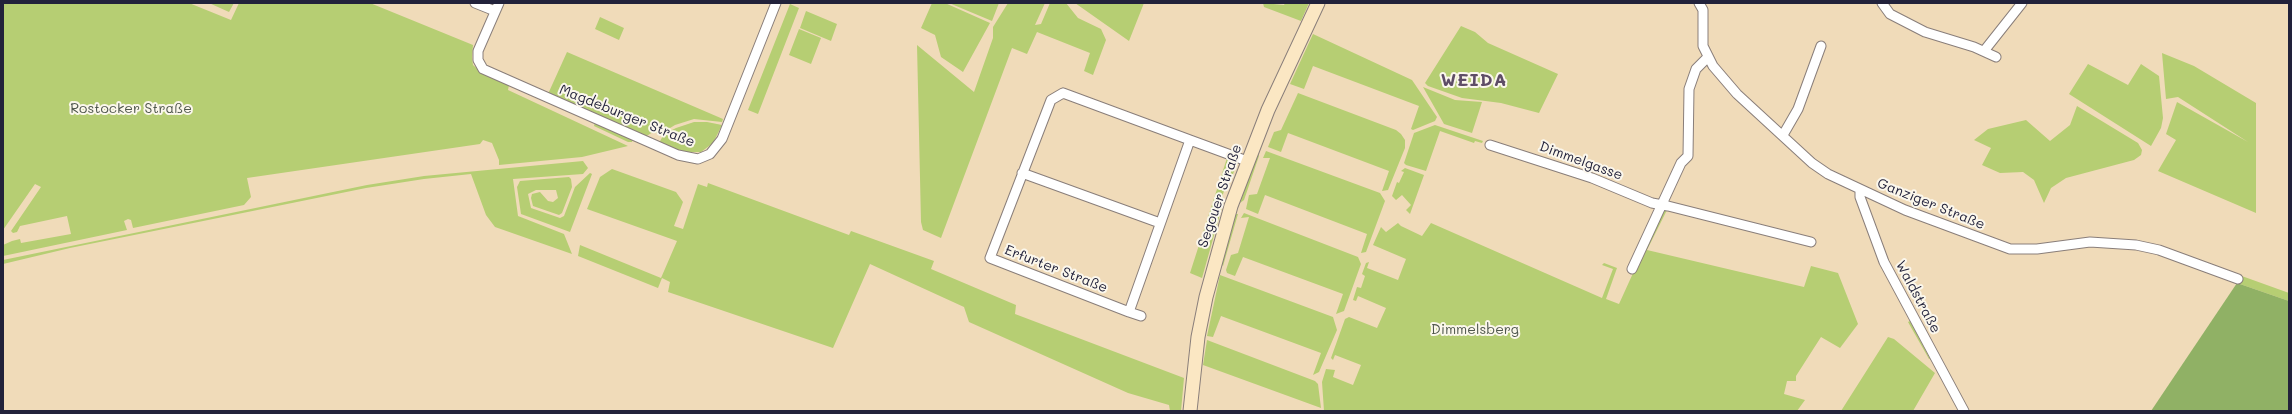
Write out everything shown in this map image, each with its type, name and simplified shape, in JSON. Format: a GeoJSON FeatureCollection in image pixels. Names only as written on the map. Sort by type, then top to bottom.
{"type":"FeatureCollection","features":[{"type":"Feature","properties":{"kind":"street"},"geometry":{"type":"LineString","coordinates":[[475,3],[497,7]]}},
{"type":"Feature","properties":{"kind":"street","name":"Magdeburger Straße"},"geometry":{"type":"LineString","coordinates":[[497,7],[480,46],[478,55],[484,69],[512,83],[678,155],[698,159],[710,154],[722,139],[776,3]]}},
{"type":"Feature","properties":{"kind":"street","name":"Segouer Straße"},"geometry":{"type":"LineString","coordinates":[[1190,411],[1198,337],[1206,297],[1231,206],[1247,161],[1318,3]]}},
{"type":"Feature","properties":{"kind":"street"},"geometry":{"type":"LineString","coordinates":[[1882,3],[1890,14],[1925,32],[1984,51],[1996,57]]}},
{"type":"Feature","properties":{"kind":"street"},"geometry":{"type":"LineString","coordinates":[[1984,51],[2022,3]]}},
{"type":"Feature","properties":{"kind":"street","name":"Ganziger Straße"},"geometry":{"type":"LineString","coordinates":[[1701,7],[1703,46],[1708,58],[1737,94],[1819,169],[1860,190],[1905,210],[2010,249],[2037,248],[2090,242],[2136,245],[2159,250],[2238,280]]}},
{"type":"Feature","properties":{"kind":"street"},"geometry":{"type":"LineString","coordinates":[[1783,135],[1798,110],[1821,46]]}},
{"type":"Feature","properties":{"kind":"street"},"geometry":{"type":"LineString","coordinates":[[1632,269],[1681,163],[1688,156],[1689,89],[1696,69],[1708,58]]}},
{"type":"Feature","properties":{"kind":"street","name":"Erfurter Straße"},"geometry":{"type":"LineString","coordinates":[[1141,316],[990,258],[1051,100],[1063,93],[1247,161]]}},
{"type":"Feature","properties":{"kind":"street"},"geometry":{"type":"LineString","coordinates":[[1129,312],[1190,140]]}},
{"type":"Feature","properties":{"kind":"street","name":"Dimmelgasse"},"geometry":{"type":"LineString","coordinates":[[1490,145],[1585,176],[1661,206],[1668,206],[1811,242]]}},
{"type":"Feature","properties":{"kind":"street"},"geometry":{"type":"LineString","coordinates":[[1022,173],[1160,223]]}},
{"type":"Feature","properties":{"kind":"street","name":"Waldstraße"},"geometry":{"type":"LineString","coordinates":[[1860,190],[1860,197],[1884,262],[1964,411]]}},
{"type":"Feature","properties":{"kind":"green space","name":"Rostocker Straße"},"geometry":{"type":"Polygon","coordinates":[[[3,3],[189,3],[231,20],[239,3],[370,3],[473,45],[473,65],[481,72],[509,85],[508,90],[628,146],[582,157],[499,165],[499,160],[492,143],[483,140],[480,144],[247,178],[251,197],[244,205],[133,228],[131,220],[128,219],[124,221],[127,230],[3,256],[3,245],[12,241],[20,239],[21,243],[71,234],[67,216],[20,226],[17,232],[13,233],[11,231],[41,187],[35,184],[3,230],[3,3]]]}},
{"type":"Feature","properties":{"kind":"green space"},"geometry":{"type":"Polygon","coordinates":[[[209,3],[234,3],[229,12],[209,3]]]}},
{"type":"Feature","properties":{"kind":"green space"},"geometry":{"type":"Polygon","coordinates":[[[932,3],[945,3],[990,23],[963,72],[941,57],[935,35],[921,28],[932,3]]]}},
{"type":"Feature","properties":{"kind":"green space"},"geometry":{"type":"Polygon","coordinates":[[[949,3],[999,3],[992,21],[949,3]]]}},
{"type":"Feature","properties":{"kind":"green space"},"geometry":{"type":"Polygon","coordinates":[[[1008,3],[1045,3],[1035,25],[1041,24],[1050,3],[1066,3],[1078,18],[1101,29],[1106,40],[1093,75],[1084,71],[1090,53],[1037,32],[1027,54],[1012,48],[941,238],[923,230],[921,222],[917,45],[974,92],[993,38],[993,27],[1008,3]]]}},
{"type":"Feature","properties":{"kind":"green space"},"geometry":{"type":"Polygon","coordinates":[[[1075,3],[1144,3],[1129,41],[1075,3]]]}},
{"type":"Feature","properties":{"kind":"green space"},"geometry":{"type":"Polygon","coordinates":[[[1263,3],[1284,5],[1285,3],[1309,3],[1301,21],[1264,7],[1263,3]]]}},
{"type":"Feature","properties":{"kind":"green space"},"geometry":{"type":"Polygon","coordinates":[[[790,4],[799,8],[758,114],[748,110],[790,4]]]}},
{"type":"Feature","properties":{"kind":"green space"},"geometry":{"type":"Polygon","coordinates":[[[806,11],[837,24],[831,41],[800,28],[806,11]]]}},
{"type":"Feature","properties":{"kind":"green space"},"geometry":{"type":"Polygon","coordinates":[[[600,17],[624,28],[619,40],[595,29],[600,17]]]}},
{"type":"Feature","properties":{"kind":"green space"},"geometry":{"type":"Polygon","coordinates":[[[1461,26],[1475,32],[1488,43],[1558,74],[1539,113],[1501,103],[1462,98],[1428,86],[1425,83],[1461,26]]]}},
{"type":"Feature","properties":{"kind":"green space"},"geometry":{"type":"Polygon","coordinates":[[[799,29],[821,38],[811,64],[789,55],[799,29]]]}},
{"type":"Feature","properties":{"kind":"green space"},"geometry":{"type":"Polygon","coordinates":[[[1313,34],[1412,80],[1437,117],[1435,121],[1413,130],[1411,129],[1419,106],[1313,66],[1304,89],[1290,84],[1313,34]]]}},
{"type":"Feature","properties":{"kind":"green space"},"geometry":{"type":"Polygon","coordinates":[[[567,52],[723,119],[722,122],[694,119],[675,125],[660,134],[653,132],[645,137],[548,94],[567,52]]]}},
{"type":"Feature","properties":{"kind":"green space"},"geometry":{"type":"Polygon","coordinates":[[[2162,53],[2194,66],[2256,103],[2256,213],[2158,171],[2176,140],[2166,134],[2177,102],[2248,142],[2178,97],[2166,99],[2162,53]]]}},
{"type":"Feature","properties":{"kind":"green space"},"geometry":{"type":"Polygon","coordinates":[[[2088,64],[2128,85],[2141,64],[2159,76],[2163,118],[2161,128],[2151,146],[2069,94],[2088,64]]]}},
{"type":"Feature","properties":{"kind":"green space"},"geometry":{"type":"Polygon","coordinates":[[[1423,87],[1455,100],[1482,102],[1472,133],[1444,124],[1423,87]]]}},
{"type":"Feature","properties":{"kind":"green space"},"geometry":{"type":"Polygon","coordinates":[[[1298,93],[1396,130],[1401,134],[1405,140],[1405,148],[1388,190],[1382,191],[1389,171],[1288,133],[1281,152],[1268,147],[1274,132],[1281,130],[1298,93]]]}},
{"type":"Feature","properties":{"kind":"green space"},"geometry":{"type":"Polygon","coordinates":[[[2077,106],[2138,143],[2142,150],[2141,155],[2134,160],[2066,178],[2051,188],[2044,203],[2034,180],[2023,172],[2000,173],[1982,165],[1991,148],[1974,140],[1988,129],[2026,120],[2050,141],[2070,125],[2077,106]]]}},
{"type":"Feature","properties":{"kind":"green space"},"geometry":{"type":"Polygon","coordinates":[[[595,122],[633,139],[632,142],[628,142],[594,126],[595,122]]]}},
{"type":"Feature","properties":{"kind":"green space"},"geometry":{"type":"Polygon","coordinates":[[[694,122],[707,122],[722,125],[713,143],[701,152],[690,152],[688,155],[659,143],[664,134],[694,122]]]}},
{"type":"Feature","properties":{"kind":"green space"},"geometry":{"type":"Polygon","coordinates":[[[1435,125],[1483,141],[1482,143],[1475,141],[1474,143],[1440,131],[1426,171],[1406,165],[1404,163],[1414,133],[1435,125]]]}},
{"type":"Feature","properties":{"kind":"green space"},"geometry":{"type":"Polygon","coordinates":[[[1266,151],[1380,193],[1385,201],[1366,252],[1361,253],[1367,234],[1265,195],[1258,214],[1246,209],[1249,195],[1257,194],[1270,158],[1263,158],[1266,151]]]}},
{"type":"Feature","properties":{"kind":"green space"},"geometry":{"type":"Polygon","coordinates":[[[1258,153],[1259,156],[1244,200],[1240,203],[1258,153]]]}},
{"type":"Feature","properties":{"kind":"green space"},"geometry":{"type":"Polygon","coordinates":[[[1227,158],[1234,162],[1236,166],[1230,182],[1227,182],[1219,206],[1222,207],[1202,278],[1190,273],[1227,158]]]}},
{"type":"Feature","properties":{"kind":"green space"},"geometry":{"type":"Polygon","coordinates":[[[583,161],[588,168],[583,174],[513,179],[518,216],[564,234],[572,254],[495,227],[486,215],[471,174],[424,179],[366,188],[70,248],[3,264],[3,260],[367,185],[424,176],[583,161]]]}},
{"type":"Feature","properties":{"kind":"green space"},"geometry":{"type":"Polygon","coordinates":[[[1405,168],[1424,175],[1410,214],[1406,210],[1411,205],[1402,195],[1396,200],[1392,196],[1397,182],[1399,183],[1404,172],[1401,171],[1405,168]]]}},
{"type":"Feature","properties":{"kind":"green space"},"geometry":{"type":"Polygon","coordinates":[[[612,169],[676,192],[683,202],[674,226],[683,229],[698,184],[707,187],[708,183],[849,235],[851,231],[934,261],[931,269],[1016,305],[1015,314],[1184,378],[1181,411],[1170,411],[1169,405],[1128,393],[969,322],[964,307],[870,264],[833,348],[668,292],[670,282],[662,278],[658,288],[578,256],[580,245],[661,278],[677,241],[587,209],[600,177],[612,169]]]}},
{"type":"Feature","properties":{"kind":"green space"},"geometry":{"type":"Polygon","coordinates":[[[590,173],[592,174],[570,232],[521,214],[517,187],[520,181],[569,177],[571,179],[572,187],[562,213],[559,215],[533,206],[531,198],[532,194],[540,192],[548,201],[553,202],[558,198],[556,190],[536,190],[528,194],[531,208],[560,218],[564,216],[575,187],[590,173]]]}},
{"type":"Feature","properties":{"kind":"green space","name":"Dimmelsberg"},"geometry":{"type":"Polygon","coordinates":[[[1664,210],[1667,210],[1647,250],[1804,287],[1811,266],[1838,273],[1858,324],[1840,348],[1821,337],[1796,376],[1796,381],[1787,381],[1784,394],[1805,400],[1797,411],[1324,411],[1322,382],[1326,369],[1335,370],[1333,377],[1353,385],[1361,365],[1335,355],[1333,360],[1331,358],[1345,319],[1349,317],[1377,328],[1386,308],[1358,296],[1356,301],[1353,300],[1357,287],[1361,288],[1365,276],[1362,274],[1366,263],[1369,262],[1367,268],[1398,280],[1406,259],[1373,245],[1381,227],[1386,232],[1398,223],[1401,226],[1422,236],[1431,223],[1602,298],[1613,269],[1602,265],[1604,263],[1617,268],[1606,299],[1619,304],[1659,216],[1664,210]]]}},
{"type":"Feature","properties":{"kind":"green space"},"geometry":{"type":"Polygon","coordinates":[[[1244,213],[1358,257],[1361,264],[1344,311],[1336,314],[1343,294],[1243,257],[1235,276],[1227,273],[1226,270],[1231,255],[1238,253],[1249,217],[1241,218],[1244,213]]]}},
{"type":"Feature","properties":{"kind":"green space"},"geometry":{"type":"Polygon","coordinates":[[[1236,214],[1238,214],[1223,266],[1222,265],[1236,214]]]}},
{"type":"Feature","properties":{"kind":"green space"},"geometry":{"type":"Polygon","coordinates":[[[1220,275],[1333,317],[1337,330],[1319,372],[1313,375],[1321,353],[1221,316],[1213,337],[1207,336],[1220,275]]]}},
{"type":"Feature","properties":{"kind":"green space"},"geometry":{"type":"Polygon","coordinates":[[[2239,275],[2289,293],[2289,301],[2237,283],[2239,275]]]}},
{"type":"Feature","properties":{"kind":"green space"},"geometry":{"type":"Polygon","coordinates":[[[2237,283],[2289,301],[2289,411],[2151,411],[2237,283]]]}},
{"type":"Feature","properties":{"kind":"green space"},"geometry":{"type":"Polygon","coordinates":[[[1910,321],[1930,359],[1908,322],[1910,321]]]}},
{"type":"Feature","properties":{"kind":"green space"},"geometry":{"type":"Polygon","coordinates":[[[1888,337],[1894,339],[1935,373],[1913,411],[1841,411],[1888,337]]]}},
{"type":"Feature","properties":{"kind":"green space"},"geometry":{"type":"Polygon","coordinates":[[[1207,340],[1315,381],[1318,384],[1321,408],[1203,365],[1207,340]]]}},
{"type":"Feature","properties":{"kind":"district","name":"WEIDA"},"geometry":{"type":"Point","coordinates":[1474,80]}}]}
